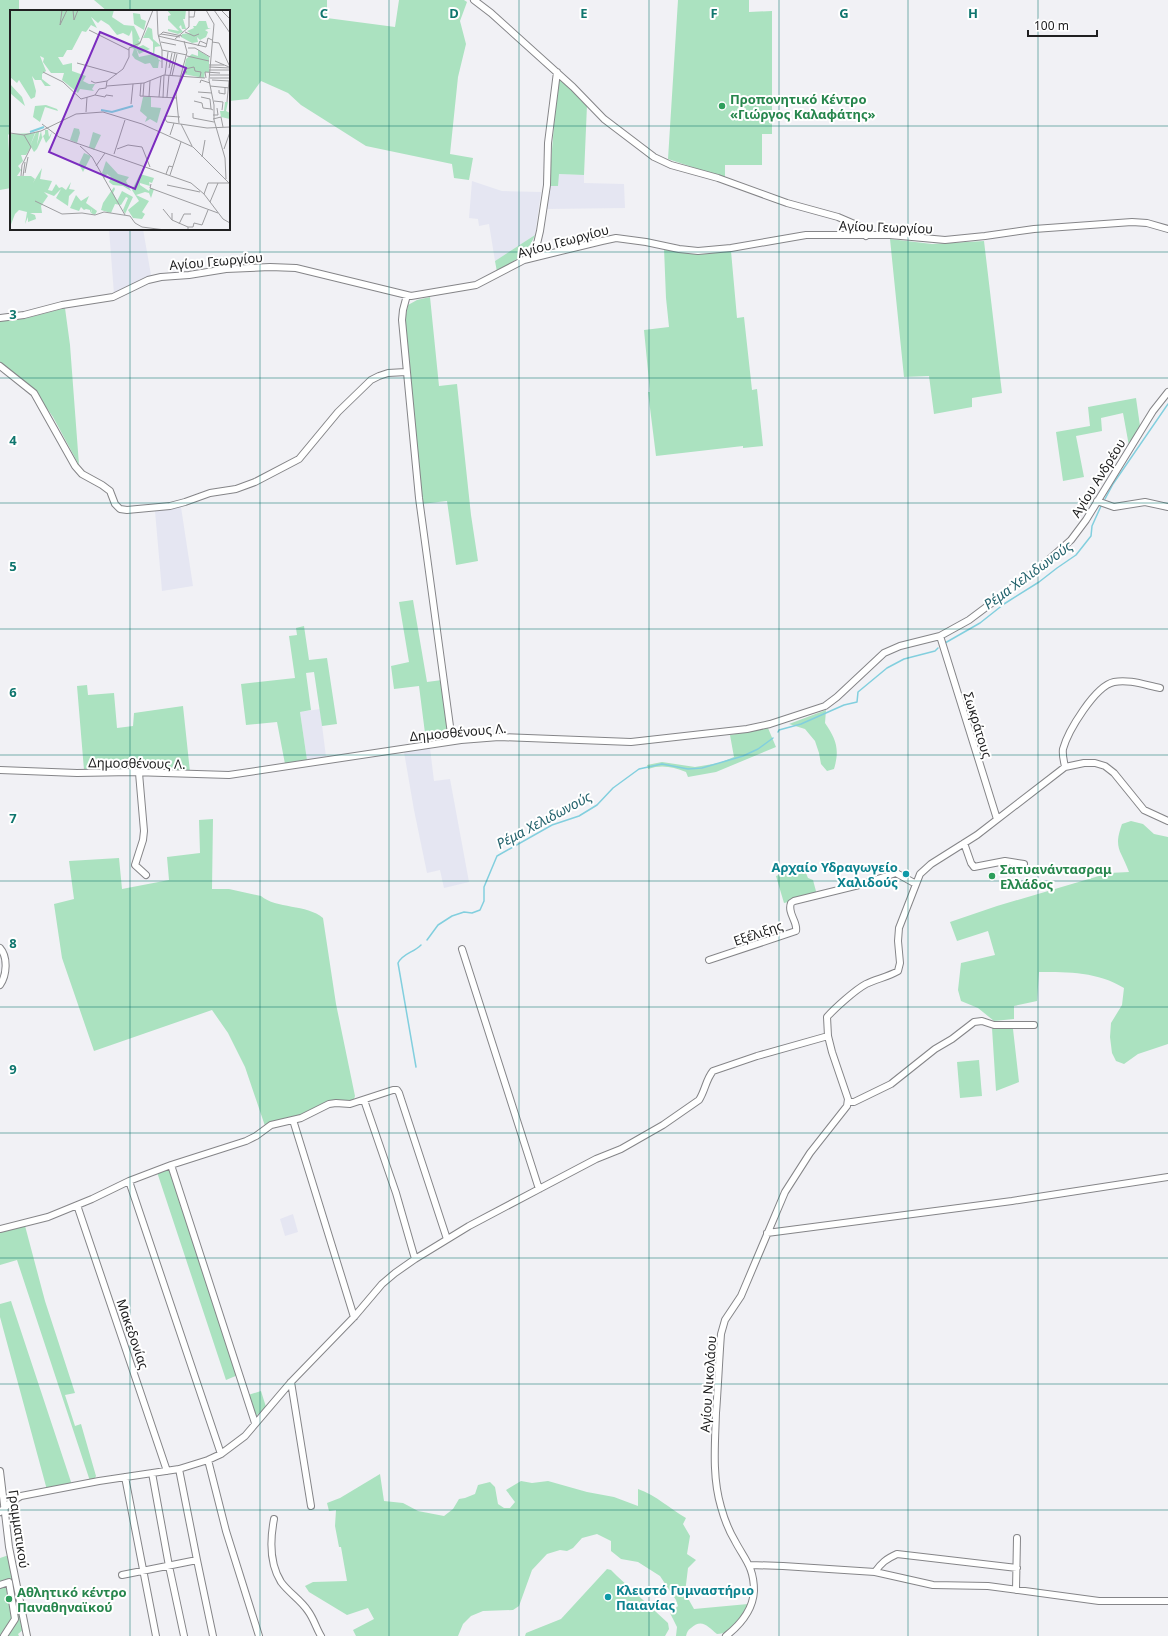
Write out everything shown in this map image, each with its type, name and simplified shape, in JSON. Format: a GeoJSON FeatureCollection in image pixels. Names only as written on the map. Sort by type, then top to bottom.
{"type":"FeatureCollection","features":[{"type":"Feature","properties":{"kind":"street"},"geometry":{"type":"LineString","coordinates":[[474,0],[491,13],[557,72],[604,119],[654,157],[671,165],[723,180],[787,203],[838,217],[859,226],[866,236]]}},
{"type":"Feature","properties":{"kind":"street"},"geometry":{"type":"LineString","coordinates":[[524,260],[536,248],[540,232],[547,185],[548,143],[557,72]]}},
{"type":"Feature","properties":{"kind":"street","name":"Αγίου Γεωργίου"},"geometry":{"type":"LineString","coordinates":[[0,318],[24,315],[62,305],[113,297],[148,280],[226,269],[270,267],[296,268],[407,295],[427,294],[452,288],[476,285],[524,260],[602,240],[616,238],[698,251],[731,248],[803,235],[896,236],[945,240],[1034,229],[1132,222],[1147,223],[1168,228]]}},
{"type":"Feature","properties":{"kind":"street"},"geometry":{"type":"LineString","coordinates":[[407,295],[402,320],[406,372],[419,498],[452,741]]}},
{"type":"Feature","properties":{"kind":"street"},"geometry":{"type":"LineString","coordinates":[[0,366],[34,393],[68,454],[82,474],[110,491],[115,504],[120,509],[128,510],[170,506],[210,493],[236,489],[255,482],[268,474],[291,464],[303,455],[333,417],[371,380],[388,373],[406,372]]}},
{"type":"Feature","properties":{"kind":"street","name":"Αγίου Ανδρέου"},"geometry":{"type":"LineString","coordinates":[[940,636],[969,620],[1045,563],[1074,537],[1153,411],[1168,392]]}},
{"type":"Feature","properties":{"kind":"street"},"geometry":{"type":"LineString","coordinates":[[1097,501],[1114,507],[1145,502],[1168,507]]}},
{"type":"Feature","properties":{"kind":"street","name":"Δημοσθένους Λ."},"geometry":{"type":"LineString","coordinates":[[0,770],[77,773],[230,774],[452,741],[499,737],[631,742],[727,732],[770,724],[825,706],[837,697],[884,653],[900,646],[940,636]]}},
{"type":"Feature","properties":{"kind":"street","name":"Σωκράτους"},"geometry":{"type":"LineString","coordinates":[[940,636],[997,820]]}},
{"type":"Feature","properties":{"kind":"street"},"geometry":{"type":"LineString","coordinates":[[1065,767],[1063,755],[1065,744],[1086,706],[1100,690],[1113,682],[1120,681],[1160,688]]}},
{"type":"Feature","properties":{"kind":"street"},"geometry":{"type":"LineString","coordinates":[[1034,1025],[994,1025],[982,1021],[974,1022],[952,1039],[935,1049],[891,1084],[854,1102],[848,1102],[828,1036],[827,1017],[833,1010],[866,984],[898,971],[900,963],[898,941],[899,928],[920,874],[931,864],[997,820],[1065,767],[1084,763],[1094,763],[1105,766],[1114,773],[1144,810],[1168,821]]}},
{"type":"Feature","properties":{"kind":"street"},"geometry":{"type":"LineString","coordinates":[[139,773],[144,831],[143,840],[135,866],[139,871],[146,875]]}},
{"type":"Feature","properties":{"kind":"street"},"geometry":{"type":"LineString","coordinates":[[964,843],[971,864],[974,867],[1005,861],[1024,864]]}},
{"type":"Feature","properties":{"kind":"street","name":"Εξέλιξης"},"geometry":{"type":"LineString","coordinates":[[709,960],[796,931],[797,926],[790,909],[791,903],[794,901],[859,885],[896,873],[916,884]]}},
{"type":"Feature","properties":{"kind":"street"},"geometry":{"type":"LineString","coordinates":[[0,948],[4,956],[6,970],[0,985]]}},
{"type":"Feature","properties":{"kind":"street"},"geometry":{"type":"LineString","coordinates":[[462,949],[539,1189]]}},
{"type":"Feature","properties":{"kind":"street"},"geometry":{"type":"LineString","coordinates":[[2,1510],[16,1498],[21,1496],[125,1477],[179,1469],[208,1460],[221,1454],[245,1436],[291,1382],[354,1317],[382,1284],[415,1259],[447,1239],[539,1189],[596,1159],[621,1149],[663,1125],[699,1100],[712,1071],[729,1064],[828,1036]]}},
{"type":"Feature","properties":{"kind":"street"},"geometry":{"type":"LineString","coordinates":[[0,1229],[26,1221],[39,1220],[77,1205],[129,1181],[171,1165],[232,1146],[256,1136],[271,1125],[310,1115],[329,1104],[350,1104],[388,1091],[397,1090],[447,1239]]}},
{"type":"Feature","properties":{"kind":"street"},"geometry":{"type":"LineString","coordinates":[[364,1100],[398,1200],[415,1259]]}},
{"type":"Feature","properties":{"kind":"street","name":"Αγίου Νικολάου"},"geometry":{"type":"LineString","coordinates":[[726,1636],[733,1631],[742,1620],[750,1605],[754,1592],[750,1565],[735,1541],[721,1508],[716,1486],[716,1426],[721,1334],[725,1320],[741,1296],[785,1192],[798,1170],[845,1110],[848,1102]]}},
{"type":"Feature","properties":{"kind":"street"},"geometry":{"type":"LineString","coordinates":[[293,1120],[354,1317]]}},
{"type":"Feature","properties":{"kind":"street"},"geometry":{"type":"LineString","coordinates":[[171,1165],[255,1423]]}},
{"type":"Feature","properties":{"kind":"street"},"geometry":{"type":"LineString","coordinates":[[767,1233],[1012,1201],[1168,1177]]}},
{"type":"Feature","properties":{"kind":"street"},"geometry":{"type":"LineString","coordinates":[[129,1181],[221,1454]]}},
{"type":"Feature","properties":{"kind":"street","name":"Μακεδονίας"},"geometry":{"type":"LineString","coordinates":[[77,1205],[167,1471]]}},
{"type":"Feature","properties":{"kind":"street"},"geometry":{"type":"LineString","coordinates":[[291,1382],[312,1506]]}},
{"type":"Feature","properties":{"kind":"street"},"geometry":{"type":"LineString","coordinates":[[208,1460],[226,1531],[259,1636]]}},
{"type":"Feature","properties":{"kind":"street"},"geometry":{"type":"LineString","coordinates":[[179,1469],[213,1636]]}},
{"type":"Feature","properties":{"kind":"street","name":"Γραμματικού"},"geometry":{"type":"LineString","coordinates":[[0,1471],[2,1510],[27,1636]]}},
{"type":"Feature","properties":{"kind":"street"},"geometry":{"type":"LineString","coordinates":[[152,1473],[169,1566],[184,1636]]}},
{"type":"Feature","properties":{"kind":"street"},"geometry":{"type":"LineString","coordinates":[[125,1477],[156,1636]]}},
{"type":"Feature","properties":{"kind":"street"},"geometry":{"type":"LineString","coordinates":[[274,1519],[271,1538],[276,1570],[281,1582],[309,1612],[321,1636]]}},
{"type":"Feature","properties":{"kind":"street"},"geometry":{"type":"LineString","coordinates":[[1016,1590],[1017,1538]]}},
{"type":"Feature","properties":{"kind":"street"},"geometry":{"type":"LineString","coordinates":[[875,1572],[881,1563],[887,1558],[897,1554],[1017,1568]]}},
{"type":"Feature","properties":{"kind":"street"},"geometry":{"type":"LineString","coordinates":[[122,1575],[197,1560]]}},
{"type":"Feature","properties":{"kind":"street"},"geometry":{"type":"LineString","coordinates":[[750,1565],[875,1572],[932,1585],[988,1586],[1099,1601],[1168,1601]]}},
{"type":"Feature","properties":{"kind":"street"},"geometry":{"type":"LineString","coordinates":[[0,1584],[9,1582],[16,1619],[4,1636]]}},
{"type":"Feature","properties":{"kind":"shaded area"},"geometry":{"type":"Polygon","coordinates":[[[559,174],[584,175],[584,183],[624,184],[625,208],[547,209],[549,186],[559,174]]]}},
{"type":"Feature","properties":{"kind":"shaded area"},"geometry":{"type":"Polygon","coordinates":[[[472,181],[502,191],[541,192],[535,235],[495,261],[489,224],[479,226],[478,219],[469,218],[472,181]]]}},
{"type":"Feature","properties":{"kind":"shaded area"},"geometry":{"type":"Polygon","coordinates":[[[109,230],[143,230],[151,275],[121,292],[114,294],[109,230]]]}},
{"type":"Feature","properties":{"kind":"shaded area"},"geometry":{"type":"Polygon","coordinates":[[[181,507],[193,586],[162,591],[155,511],[181,507]]]}},
{"type":"Feature","properties":{"kind":"shaded area"},"geometry":{"type":"Polygon","coordinates":[[[320,709],[326,757],[307,760],[300,712],[320,709]]]}},
{"type":"Feature","properties":{"kind":"shaded area"},"geometry":{"type":"Polygon","coordinates":[[[430,748],[434,781],[450,779],[469,882],[444,888],[440,870],[427,873],[404,752],[430,748]]]}},
{"type":"Feature","properties":{"kind":"shaded area"},"geometry":{"type":"Polygon","coordinates":[[[293,1214],[298,1232],[285,1236],[280,1219],[293,1214]]]}},
{"type":"Feature","properties":{"kind":"green space"},"geometry":{"type":"Polygon","coordinates":[[[0,0],[19,0],[19,10],[10,10],[10,133],[8,135],[10,188],[0,190],[0,0]]]}},
{"type":"Feature","properties":{"kind":"green space"},"geometry":{"type":"Polygon","coordinates":[[[94,0],[327,0],[327,18],[395,27],[399,0],[464,0],[467,2],[460,21],[466,44],[458,77],[450,154],[473,158],[469,180],[454,178],[452,164],[366,146],[301,105],[288,93],[261,81],[248,99],[230,101],[230,10],[106,10],[94,0]]]}},
{"type":"Feature","properties":{"kind":"green space","name":"Προπονητικό Κέντρο «Γιώργος Καλαφάτης»"},"geometry":{"type":"Polygon","coordinates":[[[678,0],[749,0],[749,12],[772,11],[772,134],[762,134],[762,165],[725,165],[725,178],[668,159],[678,0]]]}},
{"type":"Feature","properties":{"kind":"green space"},"geometry":{"type":"Polygon","coordinates":[[[558,76],[587,105],[584,175],[559,174],[558,186],[549,186],[558,76]]]}},
{"type":"Feature","properties":{"kind":"green space"},"geometry":{"type":"Polygon","coordinates":[[[535,235],[524,253],[497,272],[495,261],[535,235]]]}},
{"type":"Feature","properties":{"kind":"green space"},"geometry":{"type":"Polygon","coordinates":[[[890,239],[932,244],[984,241],[1002,393],[972,398],[972,407],[934,414],[929,376],[904,377],[890,239]]]}},
{"type":"Feature","properties":{"kind":"green space"},"geometry":{"type":"Polygon","coordinates":[[[664,248],[697,253],[731,251],[737,318],[744,317],[752,390],[757,389],[763,446],[743,448],[743,446],[656,456],[648,392],[650,392],[644,330],[669,327],[664,248]]]}},
{"type":"Feature","properties":{"kind":"green space"},"geometry":{"type":"Polygon","coordinates":[[[430,297],[439,386],[457,384],[471,515],[478,561],[456,565],[447,501],[421,504],[405,319],[408,305],[417,300],[430,297]]]}},
{"type":"Feature","properties":{"kind":"green space"},"geometry":{"type":"Polygon","coordinates":[[[65,308],[70,345],[79,465],[53,417],[34,390],[0,363],[0,321],[27,318],[65,308]]]}},
{"type":"Feature","properties":{"kind":"green space"},"geometry":{"type":"Polygon","coordinates":[[[1136,398],[1140,426],[1129,446],[1123,413],[1101,418],[1102,431],[1076,436],[1084,477],[1063,481],[1056,432],[1090,426],[1088,407],[1136,398]]]}},
{"type":"Feature","properties":{"kind":"green space"},"geometry":{"type":"Polygon","coordinates":[[[413,600],[427,682],[442,680],[451,737],[426,741],[419,686],[394,689],[391,666],[409,662],[399,602],[413,600]]]}},
{"type":"Feature","properties":{"kind":"green space"},"geometry":{"type":"Polygon","coordinates":[[[304,626],[309,660],[327,658],[337,724],[322,726],[314,672],[306,673],[311,710],[300,712],[307,760],[285,764],[277,722],[246,725],[241,684],[295,678],[289,636],[297,635],[296,628],[304,626]]]}},
{"type":"Feature","properties":{"kind":"green space"},"geometry":{"type":"Polygon","coordinates":[[[87,685],[88,695],[114,693],[117,728],[133,726],[134,713],[183,706],[190,772],[84,770],[77,686],[87,685]]]}},
{"type":"Feature","properties":{"kind":"green space"},"geometry":{"type":"Polygon","coordinates":[[[826,710],[825,723],[832,734],[837,750],[834,769],[827,771],[821,764],[815,741],[805,729],[789,724],[826,710]]]}},
{"type":"Feature","properties":{"kind":"green space"},"geometry":{"type":"Polygon","coordinates":[[[768,728],[776,747],[716,772],[688,777],[686,772],[663,766],[648,769],[647,765],[662,762],[695,767],[719,763],[734,757],[730,735],[768,728]]]}},
{"type":"Feature","properties":{"kind":"green space"},"geometry":{"type":"Polygon","coordinates":[[[213,819],[212,889],[229,889],[261,896],[275,903],[309,910],[323,918],[336,1004],[355,1096],[353,1102],[333,1105],[301,1116],[278,1120],[265,1126],[245,1067],[228,1033],[212,1010],[94,1051],[62,958],[54,904],[74,899],[69,861],[119,858],[122,889],[169,880],[167,857],[200,853],[199,820],[213,819]]]}},
{"type":"Feature","properties":{"kind":"green space"},"geometry":{"type":"Polygon","coordinates":[[[1131,821],[1143,824],[1154,834],[1168,837],[1168,1044],[1138,1054],[1124,1064],[1116,1061],[1112,1053],[1110,1037],[1111,1023],[1122,1005],[1124,988],[1094,976],[1061,972],[1039,972],[1037,1001],[1014,1006],[1014,1019],[994,1021],[978,1008],[961,1001],[958,990],[961,963],[995,955],[988,931],[957,941],[950,922],[997,906],[1109,873],[1129,872],[1119,849],[1118,839],[1122,824],[1131,821]]]}},
{"type":"Feature","properties":{"kind":"green space"},"geometry":{"type":"Polygon","coordinates":[[[803,866],[808,878],[813,880],[817,895],[784,903],[776,876],[803,866]]]}},
{"type":"Feature","properties":{"kind":"green space"},"geometry":{"type":"Polygon","coordinates":[[[992,1028],[1013,1029],[1019,1082],[996,1091],[992,1028]]]}},
{"type":"Feature","properties":{"kind":"green space"},"geometry":{"type":"Polygon","coordinates":[[[979,1060],[982,1096],[960,1098],[957,1062],[979,1060]]]}},
{"type":"Feature","properties":{"kind":"green space"},"geometry":{"type":"Polygon","coordinates":[[[170,1167],[238,1375],[226,1380],[157,1172],[170,1167]]]}},
{"type":"Feature","properties":{"kind":"green space"},"geometry":{"type":"Polygon","coordinates":[[[24,1222],[45,1301],[75,1393],[65,1395],[75,1426],[81,1424],[96,1476],[94,1480],[90,1481],[17,1260],[0,1265],[0,1230],[24,1222]]]}},
{"type":"Feature","properties":{"kind":"green space"},"geometry":{"type":"Polygon","coordinates":[[[11,1301],[72,1485],[47,1490],[0,1317],[0,1304],[11,1301]]]}},
{"type":"Feature","properties":{"kind":"green space"},"geometry":{"type":"Polygon","coordinates":[[[261,1391],[266,1407],[255,1417],[248,1395],[261,1391]]]}},
{"type":"Feature","properties":{"kind":"green space"},"geometry":{"type":"Polygon","coordinates":[[[380,1474],[384,1501],[403,1503],[418,1511],[444,1516],[453,1509],[459,1499],[475,1494],[478,1485],[490,1482],[495,1487],[498,1504],[504,1508],[510,1508],[515,1502],[506,1490],[521,1481],[532,1483],[548,1481],[587,1492],[614,1497],[638,1506],[638,1489],[657,1499],[686,1518],[683,1524],[690,1536],[687,1554],[696,1560],[688,1568],[685,1593],[694,1609],[748,1604],[740,1619],[727,1631],[717,1634],[708,1626],[698,1624],[687,1632],[686,1636],[676,1636],[677,1627],[670,1613],[678,1606],[676,1600],[660,1576],[638,1562],[621,1559],[611,1551],[611,1541],[597,1534],[582,1538],[573,1548],[567,1551],[560,1550],[547,1554],[532,1570],[519,1606],[513,1610],[483,1611],[471,1616],[463,1624],[458,1636],[356,1636],[353,1630],[374,1619],[368,1608],[347,1615],[309,1592],[305,1586],[313,1582],[347,1581],[341,1547],[339,1547],[335,1526],[336,1510],[329,1511],[327,1503],[340,1498],[380,1474]]]}},
{"type":"Feature","properties":{"kind":"green space","name":"Αθλητικό κέντρο Παναθηναϊκού"},"geometry":{"type":"Polygon","coordinates":[[[9,1555],[24,1629],[18,1634],[19,1636],[0,1636],[0,1558],[9,1555]]]}},
{"type":"Feature","properties":{"kind":"green space","name":"Κλειστό Γυμναστήριο Παιανίας"},"geometry":{"type":"Polygon","coordinates":[[[607,1569],[611,1570],[668,1623],[669,1629],[665,1636],[525,1636],[526,1633],[561,1619],[607,1569]]]}},
{"type":"Feature","properties":{"kind":"waterway","name":"Ρέμα Χελιδωνούς"},"geometry":{"type":"LineString","coordinates":[[1105,499],[1113,484],[1168,404]]}},
{"type":"Feature","properties":{"kind":"waterway","name":"Ρέμα Χελιδωνούς"},"geometry":{"type":"LineString","coordinates":[[945,643],[980,623],[1004,604],[1039,582],[1076,555],[1091,536],[1092,526],[1101,506]]}},
{"type":"Feature","properties":{"kind":"waterway","name":"Ρέμα Χελιδωνούς"},"geometry":{"type":"LineString","coordinates":[[778,732],[779,730],[801,724],[844,705],[857,702],[858,692],[887,668],[904,659],[935,651],[938,648]]}},
{"type":"Feature","properties":{"kind":"waterway","name":"Ρέμα Χελιδωνούς"},"geometry":{"type":"LineString","coordinates":[[427,940],[438,925],[452,916],[464,912],[472,913],[480,910],[484,901],[484,887],[497,856],[552,825],[579,816],[597,805],[613,788],[639,769],[662,764],[688,769],[702,768],[743,756],[758,749],[773,738]]}},
{"type":"Feature","properties":{"kind":"waterway","name":"Ρέμα Χελιδωνούς"},"geometry":{"type":"LineString","coordinates":[[416,1067],[398,963],[405,955],[421,945]]}},
{"type":"Feature","properties":{"kind":"place","name":"Προπονητικό Κέντρο «Γιώργος Καλαφάτης»"},"geometry":{"type":"Point","coordinates":[722,106]}},
{"type":"Feature","properties":{"kind":"place","name":"Αρχαίο Υδραγωγείο Χαλιδούς"},"geometry":{"type":"Point","coordinates":[906,874]}},
{"type":"Feature","properties":{"kind":"place","name":"Σατυανάντασραμ Ελλάδος"},"geometry":{"type":"Point","coordinates":[992,876]}},
{"type":"Feature","properties":{"kind":"place","name":"Κλειστό Γυμναστήριο Παιανίας"},"geometry":{"type":"Point","coordinates":[608,1597]}},
{"type":"Feature","properties":{"kind":"place","name":"Αθλητικό κέντρο Παναθηναϊκού"},"geometry":{"type":"Point","coordinates":[9,1599]}}]}
